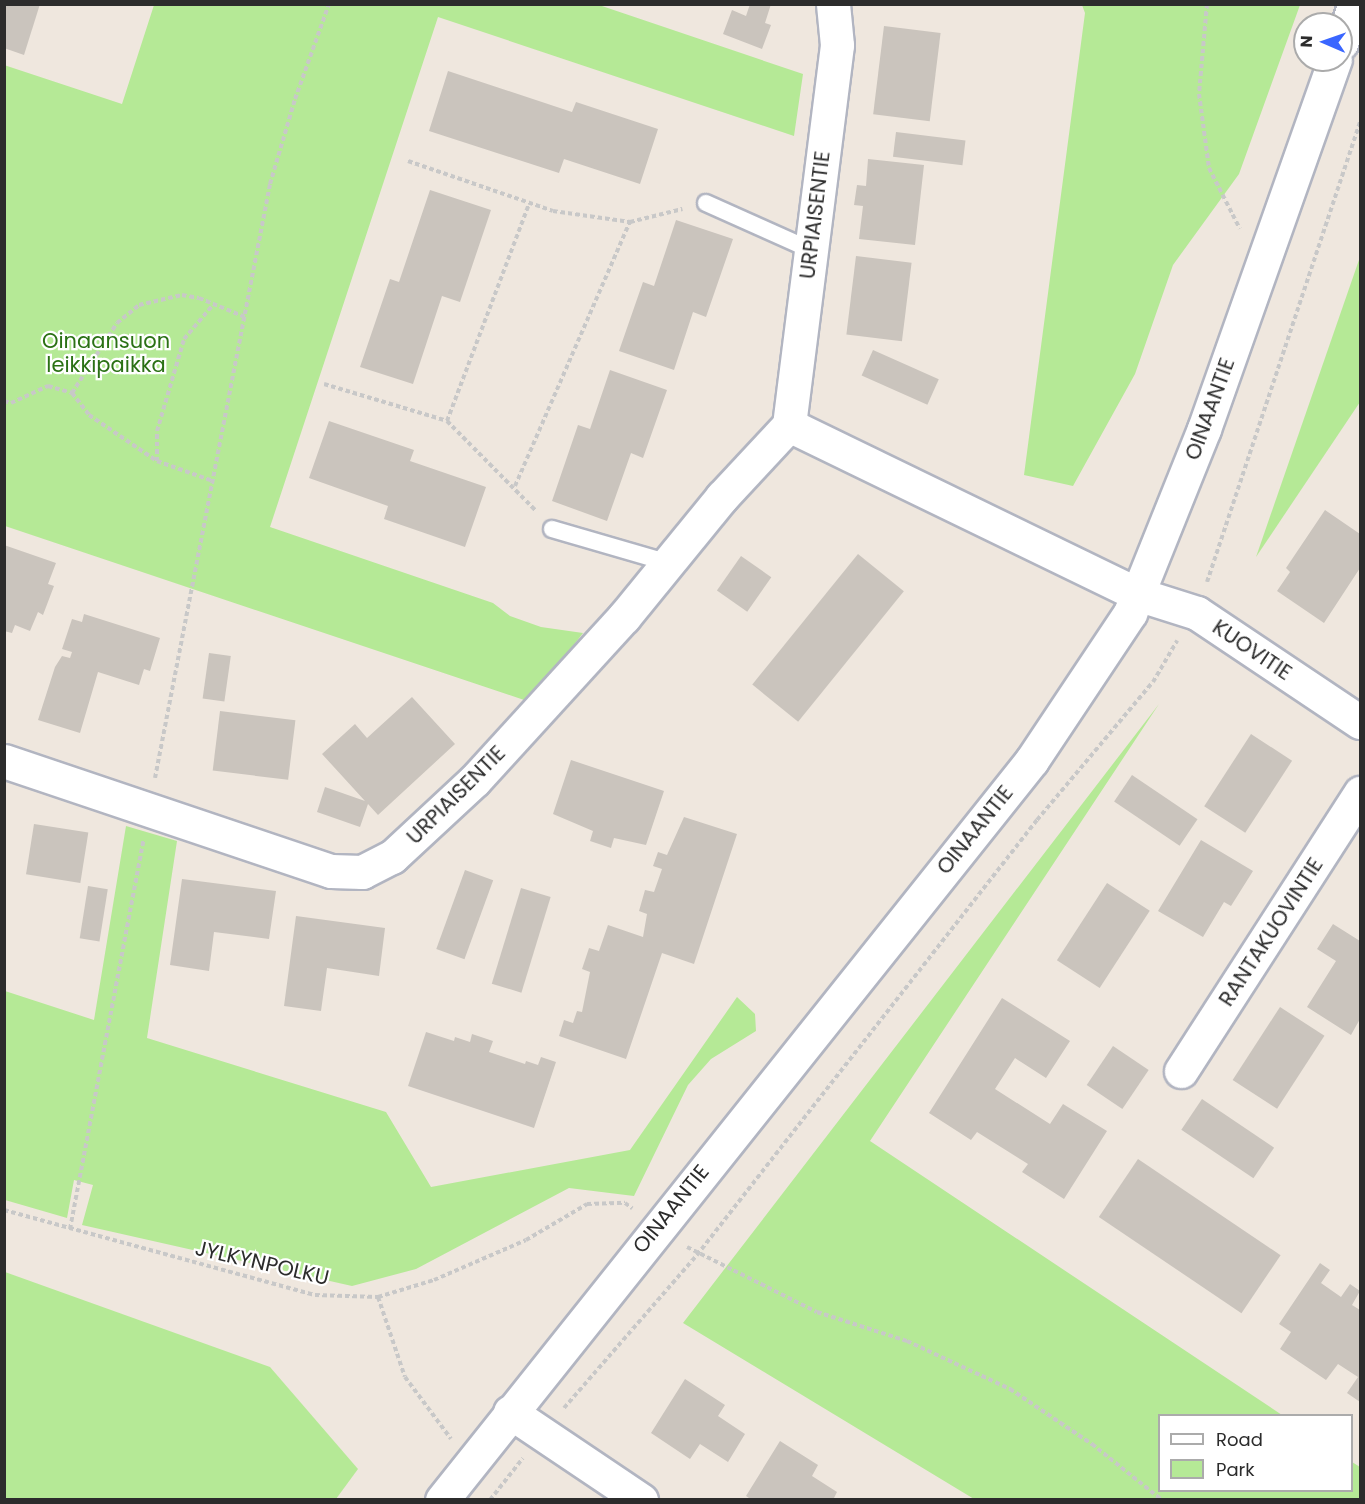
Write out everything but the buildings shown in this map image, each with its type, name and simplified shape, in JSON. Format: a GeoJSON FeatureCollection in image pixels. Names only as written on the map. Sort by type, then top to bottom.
{"type":"FeatureCollection","features":[{"type":"Feature","properties":{"kind":"street","name":"URPIAISENTIE"},"geometry":{"type":"LineString","coordinates":[[4,761],[331,871],[362,872],[392,857],[475,780],[624,617],[789,425],[837,45],[833,4]]}},
{"type":"Feature","properties":{"kind":"street","name":"OINAANTIE"},"geometry":{"type":"LineString","coordinates":[[442,1500],[658,1225],[1032,760],[1130,612],[1204,429],[1331,72]]}},
{"type":"Feature","properties":{"kind":"street"},"geometry":{"type":"LineString","coordinates":[[789,425],[1137,594]]}},
{"type":"Feature","properties":{"kind":"street","name":"KUOVITIE"},"geometry":{"type":"LineString","coordinates":[[1137,594],[1197,614],[1360,722]]}},
{"type":"Feature","properties":{"kind":"street","name":"RANTAKUOVINTIE"},"geometry":{"type":"LineString","coordinates":[[1181,1071],[1360,793]]}},
{"type":"Feature","properties":{"kind":"street"},"geometry":{"type":"LineString","coordinates":[[510,1412],[641,1500]]}},
{"type":"Feature","properties":{"kind":"lane"},"geometry":{"type":"LineString","coordinates":[[706,203],[811,250]]}},
{"type":"Feature","properties":{"kind":"lane"},"geometry":{"type":"LineString","coordinates":[[552,529],[669,562]]}},
{"type":"Feature","properties":{"kind":"path"},"geometry":{"type":"LineString","coordinates":[[69,1229],[270,184],[295,99],[329,4]]}},
{"type":"Feature","properties":{"kind":"path"},"geometry":{"type":"LineString","coordinates":[[1207,4],[1199,94],[1209,168],[1224,204],[1262,265]]}},
{"type":"Feature","properties":{"kind":"path"},"geometry":{"type":"LineString","coordinates":[[408,161],[529,204],[630,222],[706,203]]}},
{"type":"Feature","properties":{"kind":"path"},"geometry":{"type":"LineString","coordinates":[[447,421],[529,204]]}},
{"type":"Feature","properties":{"kind":"path"},"geometry":{"type":"LineString","coordinates":[[515,486],[630,222]]}},
{"type":"Feature","properties":{"kind":"path"},"geometry":{"type":"LineString","coordinates":[[72,393],[117,323],[139,305],[182,295],[199,298],[212,306],[244,317]]}},
{"type":"Feature","properties":{"kind":"path"},"geometry":{"type":"LineString","coordinates":[[157,461],[157,431],[184,339],[212,306]]}},
{"type":"Feature","properties":{"kind":"path"},"geometry":{"type":"LineString","coordinates":[[324,384],[447,421],[515,486],[552,529]]}},
{"type":"Feature","properties":{"kind":"path"},"geometry":{"type":"LineString","coordinates":[[4,401],[11,403],[48,386],[72,393],[89,415],[157,461],[213,481]]}},
{"type":"Feature","properties":{"kind":"path","name":"JYLKYNPOLKU"},"geometry":{"type":"LineString","coordinates":[[4,1210],[315,1295],[378,1297],[434,1280],[526,1240],[587,1204],[625,1203],[697,1255],[817,1312],[907,1341],[1010,1389],[1092,1444],[1162,1500]]}},
{"type":"Feature","properties":{"kind":"path"},"geometry":{"type":"LineString","coordinates":[[378,1297],[405,1377],[470,1464],[500,1487]]}},
{"type":"Feature","properties":{"kind":"green space","name":"Oinaansuon leikkipaikka"},"geometry":{"type":"Polygon","coordinates":[[[596,4],[803,74],[794,136],[438,17],[270,527],[493,603],[510,616],[541,627],[583,633],[530,702],[5,526],[4,65],[122,104],[154,5],[596,4]]]}},
{"type":"Feature","properties":{"kind":"green space"},"geometry":{"type":"Polygon","coordinates":[[[1082,5],[1300,5],[1297,12],[1293,12],[1293,24],[1239,174],[1173,265],[1135,374],[1073,486],[1024,475],[1085,13],[1082,5]]]}},
{"type":"Feature","properties":{"kind":"green space"},"geometry":{"type":"Polygon","coordinates":[[[1360,257],[1360,402],[1256,557],[1360,257]]]}},
{"type":"Feature","properties":{"kind":"green space"},"geometry":{"type":"Polygon","coordinates":[[[1159,704],[870,1141],[1280,1414],[1158,1414],[1158,1492],[1353,1492],[1353,1463],[1360,1467],[1360,1499],[974,1499],[683,1323],[1159,704]]]}},
{"type":"Feature","properties":{"kind":"green space"},"geometry":{"type":"Polygon","coordinates":[[[126,826],[177,841],[147,1038],[386,1112],[431,1187],[630,1150],[737,997],[755,1014],[756,1031],[711,1059],[688,1085],[634,1196],[569,1188],[416,1269],[352,1286],[82,1225],[93,1185],[74,1180],[67,1218],[5,1200],[5,991],[94,1020],[126,826]]]}},
{"type":"Feature","properties":{"kind":"green space"},"geometry":{"type":"Polygon","coordinates":[[[5,1272],[270,1367],[358,1469],[336,1499],[5,1499],[5,1272]]]}}]}
